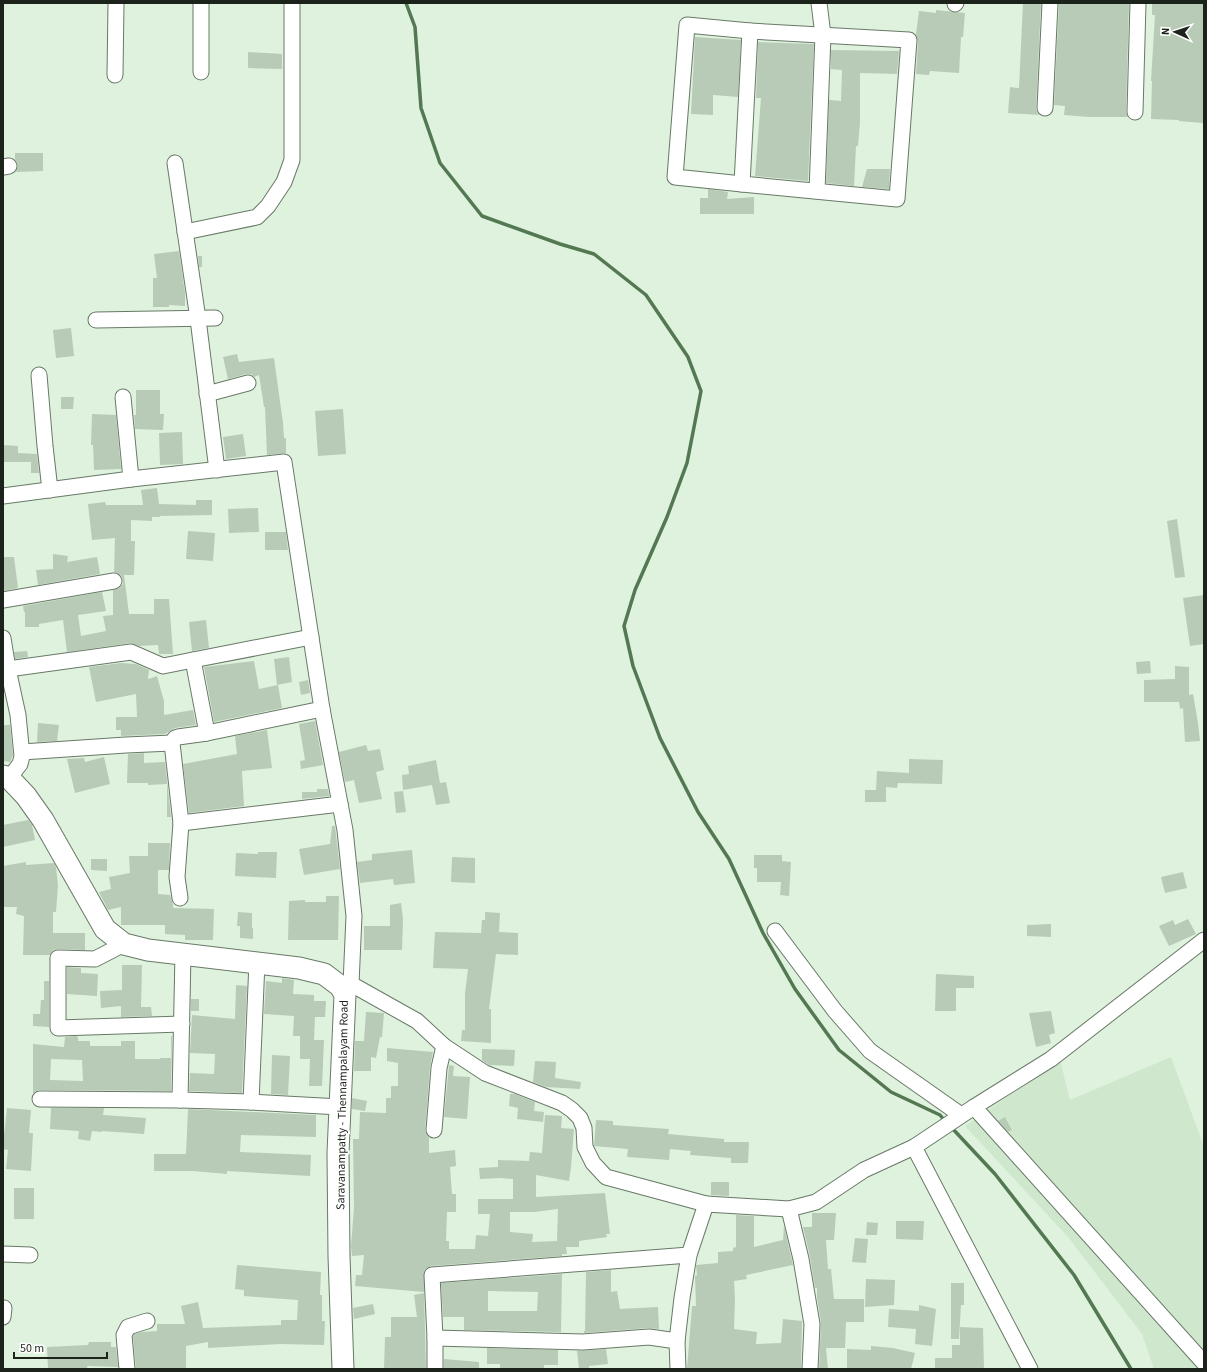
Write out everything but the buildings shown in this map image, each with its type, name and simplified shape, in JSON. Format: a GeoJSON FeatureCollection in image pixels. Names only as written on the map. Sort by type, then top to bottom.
{"type":"FeatureCollection","features":[{"type":"Feature","properties":{"kind":"main road","name":"Saravanampatty - Thennampalayam Road"},"geometry":{"type":"LineString","coordinates":[[6,777],[26,796],[43,820],[105,929],[124,944],[148,950],[184,953],[299,968],[324,974],[346,985],[338,1161],[339,1256],[344,1369]]}},
{"type":"Feature","properties":{"kind":"street"},"geometry":{"type":"LineString","coordinates":[[115,75],[116,3]]}},
{"type":"Feature","properties":{"kind":"street"},"geometry":{"type":"LineString","coordinates":[[201,72],[202,3]]}},
{"type":"Feature","properties":{"kind":"street"},"geometry":{"type":"LineString","coordinates":[[184,232],[257,217],[268,206],[284,182],[292,160],[292,3]]}},
{"type":"Feature","properties":{"kind":"street"},"geometry":{"type":"LineString","coordinates":[[817,191],[823,35],[819,3]]}},
{"type":"Feature","properties":{"kind":"street"},"geometry":{"type":"LineString","coordinates":[[1045,108],[1050,3]]}},
{"type":"Feature","properties":{"kind":"street"},"geometry":{"type":"LineString","coordinates":[[1135,112],[1138,3]]}},
{"type":"Feature","properties":{"kind":"street"},"geometry":{"type":"LineString","coordinates":[[686,25],[750,31],[823,35],[909,40],[897,199],[675,177],[686,25]]}},
{"type":"Feature","properties":{"kind":"street"},"geometry":{"type":"LineString","coordinates":[[742,184],[750,31]]}},
{"type":"Feature","properties":{"kind":"street"},"geometry":{"type":"LineString","coordinates":[[175,163],[183,209],[184,232],[198,319],[217,470]]}},
{"type":"Feature","properties":{"kind":"street"},"geometry":{"type":"LineString","coordinates":[[96,320],[215,318]]}},
{"type":"Feature","properties":{"kind":"street"},"geometry":{"type":"LineString","coordinates":[[39,375],[50,490]]}},
{"type":"Feature","properties":{"kind":"street"},"geometry":{"type":"LineString","coordinates":[[207,394],[248,383]]}},
{"type":"Feature","properties":{"kind":"street"},"geometry":{"type":"LineString","coordinates":[[123,398],[131,479]]}},
{"type":"Feature","properties":{"kind":"street"},"geometry":{"type":"LineString","coordinates":[[3,496],[131,479],[284,462],[322,709],[345,830],[354,916],[346,985],[417,1022],[444,1046],[485,1073],[562,1104],[572,1110],[580,1118],[584,1128],[585,1147],[593,1163],[606,1177],[706,1204],[789,1209],[816,1202],[864,1170],[914,1147],[934,1135],[974,1107],[1051,1059],[1204,940]]}},
{"type":"Feature","properties":{"kind":"street"},"geometry":{"type":"LineString","coordinates":[[3,600],[114,581]]}},
{"type":"Feature","properties":{"kind":"street"},"geometry":{"type":"LineString","coordinates":[[8,669],[131,652],[163,666],[311,637]]}},
{"type":"Feature","properties":{"kind":"street"},"geometry":{"type":"LineString","coordinates":[[3,638],[18,715],[22,752],[20,764],[6,777]]}},
{"type":"Feature","properties":{"kind":"street"},"geometry":{"type":"LineString","coordinates":[[193,660],[207,733]]}},
{"type":"Feature","properties":{"kind":"street"},"geometry":{"type":"LineString","coordinates":[[180,898],[177,877],[181,823],[172,743],[175,738],[207,733],[322,709]]}},
{"type":"Feature","properties":{"kind":"street"},"geometry":{"type":"LineString","coordinates":[[22,752],[172,743]]}},
{"type":"Feature","properties":{"kind":"street"},"geometry":{"type":"LineString","coordinates":[[181,823],[340,804]]}},
{"type":"Feature","properties":{"kind":"street"},"geometry":{"type":"LineString","coordinates":[[775,931],[835,1011],[870,1051],[961,1116]]}},
{"type":"Feature","properties":{"kind":"street"},"geometry":{"type":"LineString","coordinates":[[124,944],[95,959],[58,958],[58,1028],[182,1024]]}},
{"type":"Feature","properties":{"kind":"street"},"geometry":{"type":"LineString","coordinates":[[180,1100],[184,953]]}},
{"type":"Feature","properties":{"kind":"street"},"geometry":{"type":"LineString","coordinates":[[251,1102],[257,962]]}},
{"type":"Feature","properties":{"kind":"street"},"geometry":{"type":"LineString","coordinates":[[434,1130],[438,1068],[444,1046]]}},
{"type":"Feature","properties":{"kind":"street"},"geometry":{"type":"LineString","coordinates":[[40,1099],[180,1100],[340,1107]]}},
{"type":"Feature","properties":{"kind":"street"},"geometry":{"type":"LineString","coordinates":[[974,1107],[1204,1363]]}},
{"type":"Feature","properties":{"kind":"street"},"geometry":{"type":"LineString","coordinates":[[914,1147],[1030,1369]]}},
{"type":"Feature","properties":{"kind":"street"},"geometry":{"type":"LineString","coordinates":[[678,1369],[677,1342],[689,1255],[706,1204]]}},
{"type":"Feature","properties":{"kind":"street"},"geometry":{"type":"LineString","coordinates":[[789,1209],[801,1259],[812,1324],[810,1369]]}},
{"type":"Feature","properties":{"kind":"street"},"geometry":{"type":"LineString","coordinates":[[3,1254],[30,1255]]}},
{"type":"Feature","properties":{"kind":"street"},"geometry":{"type":"LineString","coordinates":[[435,1369],[432,1275],[689,1255]]}},
{"type":"Feature","properties":{"kind":"street"},"geometry":{"type":"LineString","coordinates":[[127,1369],[124,1335],[128,1327],[148,1321]]}},
{"type":"Feature","properties":{"kind":"street"},"geometry":{"type":"LineString","coordinates":[[435,1338],[583,1342],[649,1336],[677,1342]]}},
{"type":"Feature","properties":{"kind":"shaded area"},"geometry":{"type":"Polygon","coordinates":[[[1171,1057],[1204,1147],[1204,1369],[1154,1369],[1142,1334],[1068,1237],[965,1126],[1060,1060],[1070,1100],[1171,1057]]]}},
{"type":"Feature","properties":{"kind":"waterway"},"geometry":{"type":"LineString","coordinates":[[406,3],[415,27],[421,108],[440,163],[482,216],[560,244],[594,254],[646,295],[688,357],[701,391],[687,463],[667,517],[635,590],[624,626],[633,666],[660,738],[698,812],[729,859],[763,933],[795,989],[839,1050],[891,1092],[940,1115],[945,1121]]}},
{"type":"Feature","properties":{"kind":"waterway"},"geometry":{"type":"LineString","coordinates":[[951,1127],[995,1174],[1074,1275],[1131,1369]]}}]}
